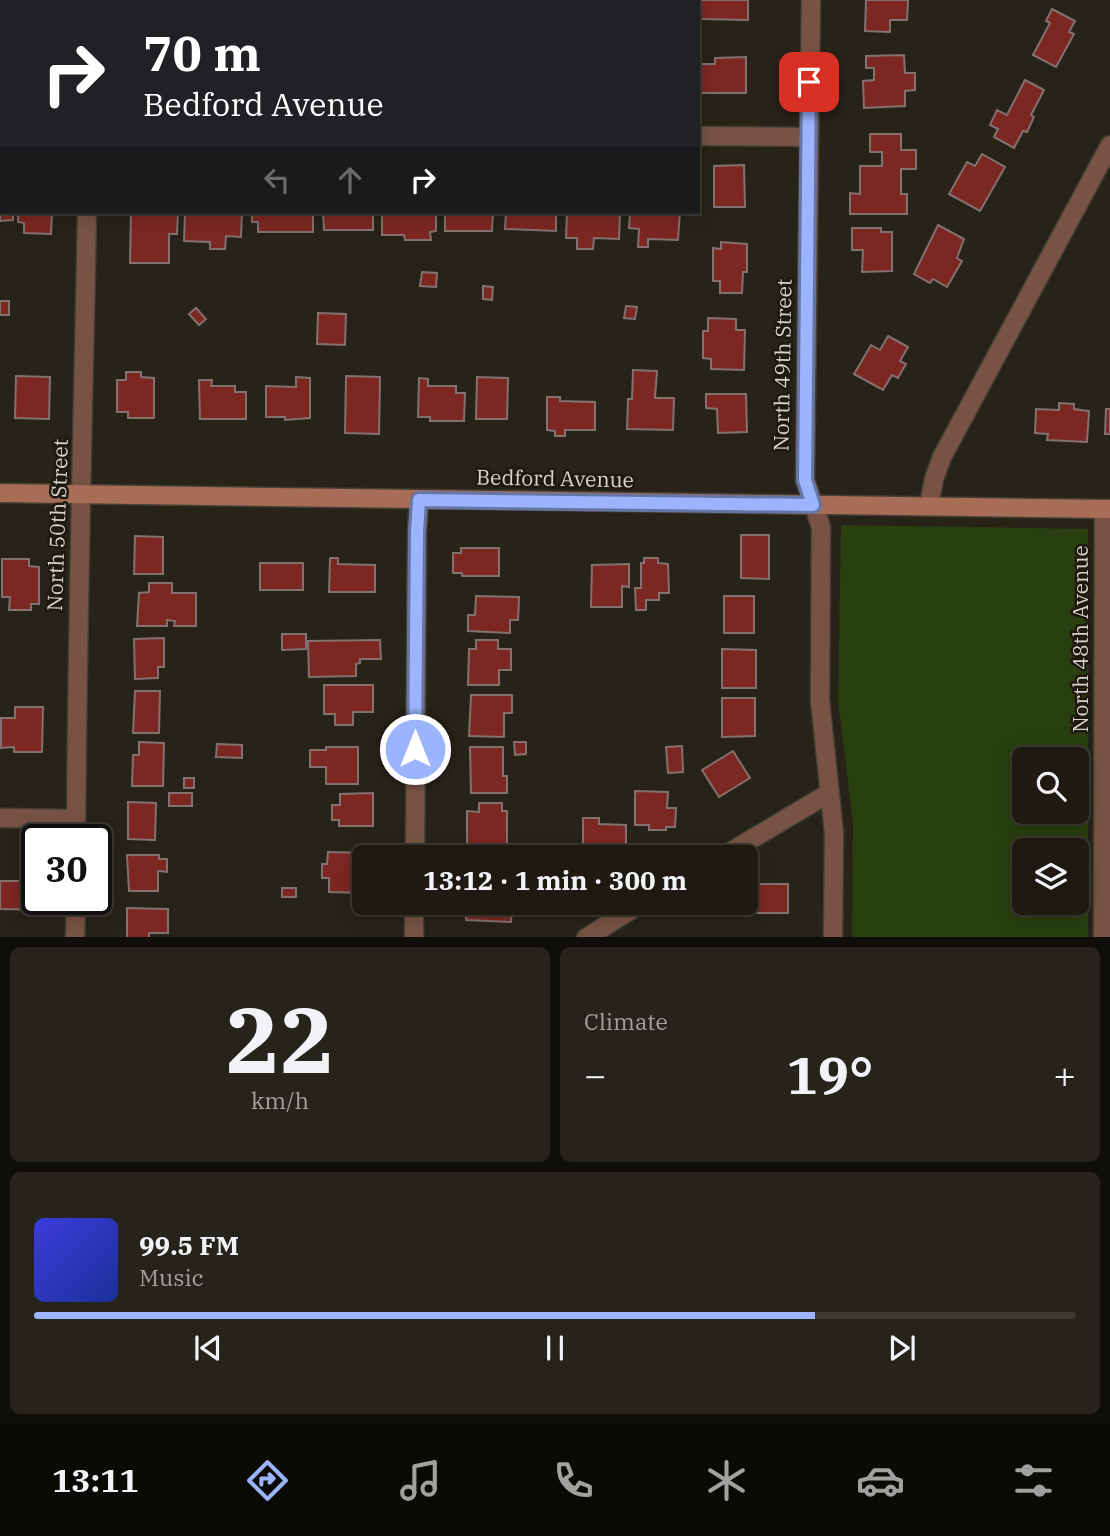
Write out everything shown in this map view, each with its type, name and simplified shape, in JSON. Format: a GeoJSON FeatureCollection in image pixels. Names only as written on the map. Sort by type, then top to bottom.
{"type":"FeatureCollection","features":[{"type":"Feature","properties":{"kind":"street","name":"North 49th Street"},"geometry":{"type":"LineString","coordinates":[[811,0],[805,480],[821,527],[820,700],[834,833],[833,937]]}},
{"type":"Feature","properties":{"kind":"street"},"geometry":{"type":"LineString","coordinates":[[700,136],[808,137]]}},
{"type":"Feature","properties":{"kind":"street"},"geometry":{"type":"LineString","coordinates":[[929,506],[942,457],[1110,145]]}},
{"type":"Feature","properties":{"kind":"street","name":"North 50th Street"},"geometry":{"type":"LineString","coordinates":[[76,824],[87,214]]}},
{"type":"Feature","properties":{"kind":"street","name":"Bedford Avenue"},"geometry":{"type":"LineString","coordinates":[[0,493],[1107,509]]}},
{"type":"Feature","properties":{"kind":"street"},"geometry":{"type":"LineString","coordinates":[[415,845],[419,500]]}},
{"type":"Feature","properties":{"kind":"street","name":"North 48th Avenue"},"geometry":{"type":"LineString","coordinates":[[1103,937],[1107,858],[1107,509]]}},
{"type":"Feature","properties":{"kind":"street"},"geometry":{"type":"LineString","coordinates":[[742,845],[830,793]]}},
{"type":"Feature","properties":{"kind":"street"},"geometry":{"type":"LineString","coordinates":[[0,818],[76,819]]}},
{"type":"Feature","properties":{"kind":"street"},"geometry":{"type":"LineString","coordinates":[[75,937],[76,915]]}},
{"type":"Feature","properties":{"kind":"street"},"geometry":{"type":"LineString","coordinates":[[414,915],[414,937]]}},
{"type":"Feature","properties":{"kind":"street"},"geometry":{"type":"LineString","coordinates":[[586,937],[622,915]]}},
{"type":"Feature","properties":{"kind":"green space"},"geometry":{"type":"Polygon","coordinates":[[[841,525],[1088,529],[1088,747],[1012,747],[1012,824],[1088,824],[1088,838],[1012,838],[1012,915],[1088,915],[1088,937],[852,937],[853,823],[838,700],[841,525]]]}},
{"type":"Feature","properties":{"kind":"building"},"geometry":{"type":"Polygon","coordinates":[[[700,0],[748,0],[748,20],[700,19],[700,0]]]}},
{"type":"Feature","properties":{"kind":"building"},"geometry":{"type":"Polygon","coordinates":[[[866,0],[908,0],[907,20],[890,20],[890,32],[865,31],[866,0]]]}},
{"type":"Feature","properties":{"kind":"building"},"geometry":{"type":"Polygon","coordinates":[[[1052,9],[1075,21],[1069,32],[1074,34],[1056,67],[1033,55],[1050,23],[1046,21],[1052,9]]]}},
{"type":"Feature","properties":{"kind":"building"},"geometry":{"type":"Polygon","coordinates":[[[904,55],[905,73],[915,73],[915,90],[905,91],[905,106],[864,108],[863,81],[874,80],[874,68],[866,68],[866,56],[904,55]]]}},
{"type":"Feature","properties":{"kind":"building"},"geometry":{"type":"Polygon","coordinates":[[[746,57],[746,93],[700,93],[700,64],[715,64],[715,58],[746,57]]]}},
{"type":"Feature","properties":{"kind":"building"},"geometry":{"type":"Polygon","coordinates":[[[1025,80],[1044,90],[1031,115],[1034,117],[1027,132],[1023,131],[1014,148],[994,137],[998,129],[990,125],[997,110],[1007,115],[1025,80]]]}},
{"type":"Feature","properties":{"kind":"building"},"geometry":{"type":"Polygon","coordinates":[[[870,134],[901,134],[901,150],[916,150],[916,169],[901,169],[901,194],[907,194],[907,214],[850,214],[850,193],[860,194],[860,166],[882,166],[882,152],[870,152],[870,134]]]}},
{"type":"Feature","properties":{"kind":"building"},"geometry":{"type":"Polygon","coordinates":[[[982,154],[1005,167],[980,211],[949,194],[967,162],[975,166],[982,154]]]}},
{"type":"Feature","properties":{"kind":"building"},"geometry":{"type":"Polygon","coordinates":[[[744,165],[745,207],[714,207],[714,166],[744,165]]]}},
{"type":"Feature","properties":{"kind":"building"},"geometry":{"type":"Polygon","coordinates":[[[0,214],[13,214],[13,220],[0,221],[0,214]]]}},
{"type":"Feature","properties":{"kind":"building"},"geometry":{"type":"Polygon","coordinates":[[[18,214],[52,214],[51,234],[24,233],[24,223],[18,222],[18,214]]]}},
{"type":"Feature","properties":{"kind":"building"},"geometry":{"type":"Polygon","coordinates":[[[131,214],[178,214],[177,234],[169,234],[169,263],[130,263],[131,214]]]}},
{"type":"Feature","properties":{"kind":"building"},"geometry":{"type":"Polygon","coordinates":[[[185,214],[242,214],[241,237],[226,236],[225,249],[210,249],[210,242],[184,241],[185,214]]]}},
{"type":"Feature","properties":{"kind":"building"},"geometry":{"type":"Polygon","coordinates":[[[252,214],[313,214],[313,232],[258,232],[258,222],[252,222],[252,214]]]}},
{"type":"Feature","properties":{"kind":"building"},"geometry":{"type":"Polygon","coordinates":[[[323,214],[373,214],[373,230],[324,230],[323,214]]]}},
{"type":"Feature","properties":{"kind":"building"},"geometry":{"type":"Polygon","coordinates":[[[382,214],[436,214],[436,231],[430,232],[431,240],[405,240],[404,235],[382,235],[382,214]]]}},
{"type":"Feature","properties":{"kind":"building"},"geometry":{"type":"Polygon","coordinates":[[[445,214],[493,214],[492,231],[445,231],[445,214]]]}},
{"type":"Feature","properties":{"kind":"building"},"geometry":{"type":"Polygon","coordinates":[[[506,214],[556,214],[556,231],[505,229],[506,214]]]}},
{"type":"Feature","properties":{"kind":"building"},"geometry":{"type":"Polygon","coordinates":[[[567,214],[620,214],[619,239],[594,238],[593,249],[577,249],[577,238],[566,238],[567,214]]]}},
{"type":"Feature","properties":{"kind":"building"},"geometry":{"type":"Polygon","coordinates":[[[630,214],[680,214],[678,240],[648,239],[648,247],[638,247],[639,229],[629,228],[630,214]]]}},
{"type":"Feature","properties":{"kind":"building"},"geometry":{"type":"Polygon","coordinates":[[[938,225],[964,239],[957,258],[962,261],[947,287],[933,279],[930,283],[914,274],[938,225]]]}},
{"type":"Feature","properties":{"kind":"building"},"geometry":{"type":"Polygon","coordinates":[[[852,228],[881,228],[881,232],[892,232],[892,271],[862,272],[863,250],[852,250],[852,228]]]}},
{"type":"Feature","properties":{"kind":"building"},"geometry":{"type":"Polygon","coordinates":[[[721,242],[747,244],[747,272],[743,272],[742,293],[720,293],[720,281],[713,281],[713,248],[721,249],[721,242]]]}},
{"type":"Feature","properties":{"kind":"building"},"geometry":{"type":"Polygon","coordinates":[[[422,272],[437,273],[436,287],[420,286],[422,272]]]}},
{"type":"Feature","properties":{"kind":"building"},"geometry":{"type":"Polygon","coordinates":[[[483,286],[493,287],[492,300],[483,299],[483,286]]]}},
{"type":"Feature","properties":{"kind":"building"},"geometry":{"type":"Polygon","coordinates":[[[0,301],[9,301],[9,315],[0,315],[0,301]]]}},
{"type":"Feature","properties":{"kind":"building"},"geometry":{"type":"Polygon","coordinates":[[[626,306],[637,307],[635,319],[624,318],[626,306]]]}},
{"type":"Feature","properties":{"kind":"building"},"geometry":{"type":"Polygon","coordinates":[[[196,308],[206,319],[199,325],[189,314],[196,308]]]}},
{"type":"Feature","properties":{"kind":"building"},"geometry":{"type":"Polygon","coordinates":[[[318,313],[346,314],[345,345],[317,344],[318,313]]]}},
{"type":"Feature","properties":{"kind":"building"},"geometry":{"type":"Polygon","coordinates":[[[708,318],[736,319],[736,330],[745,330],[744,370],[711,369],[711,359],[703,358],[703,331],[708,331],[708,318]]]}},
{"type":"Feature","properties":{"kind":"building"},"geometry":{"type":"Polygon","coordinates":[[[888,336],[908,347],[900,361],[906,364],[898,378],[892,375],[883,390],[854,374],[871,345],[880,350],[888,336]]]}},
{"type":"Feature","properties":{"kind":"building"},"geometry":{"type":"Polygon","coordinates":[[[633,370],[657,371],[655,398],[674,398],[673,430],[627,429],[633,370]]]}},
{"type":"Feature","properties":{"kind":"building"},"geometry":{"type":"Polygon","coordinates":[[[126,372],[141,372],[141,377],[154,378],[154,418],[128,418],[128,412],[117,412],[117,380],[126,380],[126,372]]]}},
{"type":"Feature","properties":{"kind":"building"},"geometry":{"type":"Polygon","coordinates":[[[16,376],[50,377],[49,419],[15,418],[16,376]]]}},
{"type":"Feature","properties":{"kind":"building"},"geometry":{"type":"Polygon","coordinates":[[[346,376],[380,377],[379,434],[345,433],[346,376]]]}},
{"type":"Feature","properties":{"kind":"building"},"geometry":{"type":"Polygon","coordinates":[[[296,377],[310,378],[310,418],[285,420],[285,417],[266,417],[266,386],[296,387],[296,377]]]}},
{"type":"Feature","properties":{"kind":"building"},"geometry":{"type":"Polygon","coordinates":[[[477,377],[508,378],[507,419],[476,419],[477,377]]]}},
{"type":"Feature","properties":{"kind":"building"},"geometry":{"type":"Polygon","coordinates":[[[419,378],[428,379],[428,386],[456,386],[456,393],[465,393],[464,421],[430,421],[430,417],[418,417],[419,378]]]}},
{"type":"Feature","properties":{"kind":"building"},"geometry":{"type":"Polygon","coordinates":[[[199,380],[212,380],[211,386],[235,386],[235,392],[246,392],[246,419],[200,419],[199,380]]]}},
{"type":"Feature","properties":{"kind":"building"},"geometry":{"type":"Polygon","coordinates":[[[706,394],[746,394],[747,432],[718,433],[717,409],[706,408],[706,394]]]}},
{"type":"Feature","properties":{"kind":"building"},"geometry":{"type":"Polygon","coordinates":[[[547,397],[560,397],[560,401],[595,402],[595,430],[565,430],[565,436],[555,436],[555,431],[547,430],[547,397]]]}},
{"type":"Feature","properties":{"kind":"building"},"geometry":{"type":"Polygon","coordinates":[[[1059,403],[1074,404],[1074,409],[1089,411],[1087,442],[1047,440],[1048,434],[1035,433],[1036,409],[1059,410],[1059,403]]]}},
{"type":"Feature","properties":{"kind":"building"},"geometry":{"type":"Polygon","coordinates":[[[1106,409],[1110,409],[1110,434],[1105,434],[1106,409]]]}},
{"type":"Feature","properties":{"kind":"building"},"geometry":{"type":"Polygon","coordinates":[[[741,535],[769,535],[769,579],[741,578],[741,535]]]}},
{"type":"Feature","properties":{"kind":"building"},"geometry":{"type":"Polygon","coordinates":[[[135,536],[163,537],[163,574],[134,574],[135,536]]]}},
{"type":"Feature","properties":{"kind":"building"},"geometry":{"type":"Polygon","coordinates":[[[461,548],[499,548],[499,576],[462,576],[462,573],[453,573],[453,553],[461,553],[461,548]]]}},
{"type":"Feature","properties":{"kind":"building"},"geometry":{"type":"Polygon","coordinates":[[[330,558],[338,558],[338,564],[375,565],[375,592],[329,592],[330,558]]]}},
{"type":"Feature","properties":{"kind":"building"},"geometry":{"type":"Polygon","coordinates":[[[644,558],[658,558],[658,563],[668,564],[669,593],[659,593],[659,600],[646,600],[646,610],[636,610],[635,588],[641,588],[641,563],[644,563],[644,558]]]}},
{"type":"Feature","properties":{"kind":"building"},"geometry":{"type":"Polygon","coordinates":[[[2,559],[29,559],[29,566],[39,567],[39,604],[31,604],[31,610],[9,610],[10,597],[2,597],[2,559]]]}},
{"type":"Feature","properties":{"kind":"building"},"geometry":{"type":"Polygon","coordinates":[[[260,563],[303,563],[303,590],[260,590],[260,563]]]}},
{"type":"Feature","properties":{"kind":"building"},"geometry":{"type":"Polygon","coordinates":[[[629,564],[629,587],[622,586],[622,607],[591,607],[592,565],[629,564]]]}},
{"type":"Feature","properties":{"kind":"building"},"geometry":{"type":"Polygon","coordinates":[[[149,583],[172,583],[172,593],[196,593],[196,626],[174,626],[175,621],[167,620],[167,626],[137,626],[139,593],[149,592],[149,583]]]}},
{"type":"Feature","properties":{"kind":"building"},"geometry":{"type":"Polygon","coordinates":[[[476,596],[519,597],[518,620],[510,620],[510,633],[468,631],[468,615],[475,615],[476,596]]]}},
{"type":"Feature","properties":{"kind":"building"},"geometry":{"type":"Polygon","coordinates":[[[724,596],[754,596],[754,633],[724,633],[724,596]]]}},
{"type":"Feature","properties":{"kind":"building"},"geometry":{"type":"Polygon","coordinates":[[[282,634],[306,634],[306,649],[282,650],[282,634]]]}},
{"type":"Feature","properties":{"kind":"building"},"geometry":{"type":"Polygon","coordinates":[[[164,638],[164,667],[158,667],[158,678],[135,679],[134,639],[164,638]]]}},
{"type":"Feature","properties":{"kind":"building"},"geometry":{"type":"Polygon","coordinates":[[[380,640],[381,659],[360,659],[360,663],[356,664],[356,676],[309,677],[308,641],[380,640]]]}},
{"type":"Feature","properties":{"kind":"building"},"geometry":{"type":"Polygon","coordinates":[[[476,640],[498,640],[498,649],[511,649],[511,670],[499,670],[499,685],[468,685],[469,649],[476,649],[476,640]]]}},
{"type":"Feature","properties":{"kind":"building"},"geometry":{"type":"Polygon","coordinates":[[[722,649],[756,650],[756,688],[722,688],[722,649]]]}},
{"type":"Feature","properties":{"kind":"building"},"geometry":{"type":"Polygon","coordinates":[[[324,685],[373,685],[373,712],[353,712],[353,725],[335,725],[335,714],[324,714],[324,685]]]}},
{"type":"Feature","properties":{"kind":"building"},"geometry":{"type":"Polygon","coordinates":[[[135,691],[160,691],[159,733],[133,733],[135,691]]]}},
{"type":"Feature","properties":{"kind":"building"},"geometry":{"type":"Polygon","coordinates":[[[471,695],[512,695],[512,713],[504,713],[504,737],[469,736],[471,695]]]}},
{"type":"Feature","properties":{"kind":"building"},"geometry":{"type":"Polygon","coordinates":[[[722,698],[755,698],[755,736],[722,737],[722,698]]]}},
{"type":"Feature","properties":{"kind":"building"},"geometry":{"type":"Polygon","coordinates":[[[15,707],[43,707],[42,752],[14,752],[14,747],[1,748],[1,718],[15,718],[15,707]]]}},
{"type":"Feature","properties":{"kind":"building"},"geometry":{"type":"Polygon","coordinates":[[[139,742],[164,743],[163,786],[132,786],[133,755],[139,755],[139,742]]]}},
{"type":"Feature","properties":{"kind":"building"},"geometry":{"type":"Polygon","coordinates":[[[514,742],[526,742],[526,754],[515,755],[514,742]]]}},
{"type":"Feature","properties":{"kind":"building"},"geometry":{"type":"Polygon","coordinates":[[[217,744],[242,745],[242,758],[216,757],[217,744]]]}},
{"type":"Feature","properties":{"kind":"building"},"geometry":{"type":"Polygon","coordinates":[[[682,746],[683,772],[668,773],[666,747],[682,746]]]}},
{"type":"Feature","properties":{"kind":"building"},"geometry":{"type":"Polygon","coordinates":[[[326,747],[358,747],[358,784],[326,784],[326,767],[310,767],[310,750],[326,750],[326,747]]]}},
{"type":"Feature","properties":{"kind":"building"},"geometry":{"type":"Polygon","coordinates":[[[470,747],[503,747],[503,776],[507,776],[507,793],[471,793],[470,747]]]}},
{"type":"Feature","properties":{"kind":"building"},"geometry":{"type":"Polygon","coordinates":[[[733,751],[750,778],[719,797],[702,770],[733,751]]]}},
{"type":"Feature","properties":{"kind":"building"},"geometry":{"type":"Polygon","coordinates":[[[184,778],[194,778],[194,788],[184,788],[184,778]]]}},
{"type":"Feature","properties":{"kind":"building"},"geometry":{"type":"Polygon","coordinates":[[[635,791],[668,792],[667,808],[676,808],[675,827],[649,830],[649,825],[635,825],[635,791]]]}},
{"type":"Feature","properties":{"kind":"building"},"geometry":{"type":"Polygon","coordinates":[[[169,793],[192,793],[192,806],[169,806],[169,793]]]}},
{"type":"Feature","properties":{"kind":"building"},"geometry":{"type":"Polygon","coordinates":[[[373,793],[373,826],[339,826],[339,820],[332,820],[332,805],[340,805],[340,794],[373,793]]]}},
{"type":"Feature","properties":{"kind":"building"},"geometry":{"type":"Polygon","coordinates":[[[128,802],[156,803],[155,840],[128,839],[128,802]]]}},
{"type":"Feature","properties":{"kind":"building"},"geometry":{"type":"Polygon","coordinates":[[[479,803],[502,803],[502,811],[507,811],[507,845],[467,845],[467,811],[479,812],[479,803]]]}},
{"type":"Feature","properties":{"kind":"building"},"geometry":{"type":"Polygon","coordinates":[[[583,818],[599,818],[599,824],[626,825],[626,845],[583,845],[583,818]]]}},
{"type":"Feature","properties":{"kind":"building"},"geometry":{"type":"Polygon","coordinates":[[[328,852],[352,853],[352,893],[329,892],[329,878],[322,878],[322,864],[327,864],[328,852]]]}},
{"type":"Feature","properties":{"kind":"building"},"geometry":{"type":"Polygon","coordinates":[[[127,855],[159,855],[159,859],[167,859],[167,872],[158,871],[158,891],[129,891],[127,855]]]}},
{"type":"Feature","properties":{"kind":"building"},"geometry":{"type":"Polygon","coordinates":[[[0,881],[21,881],[21,909],[0,909],[0,881]]]}},
{"type":"Feature","properties":{"kind":"building"},"geometry":{"type":"Polygon","coordinates":[[[758,884],[788,884],[788,913],[758,913],[758,884]]]}},
{"type":"Feature","properties":{"kind":"building"},"geometry":{"type":"Polygon","coordinates":[[[282,888],[296,888],[296,897],[282,897],[282,888]]]}},
{"type":"Feature","properties":{"kind":"building"},"geometry":{"type":"Polygon","coordinates":[[[127,908],[168,909],[168,933],[149,933],[149,937],[127,937],[127,908]]]}},
{"type":"Feature","properties":{"kind":"building"},"geometry":{"type":"Polygon","coordinates":[[[466,915],[511,915],[511,922],[466,920],[466,915]]]}},
{"type":"Feature","properties":{"kind":"route"},"geometry":{"type":"LineString","coordinates":[[415,749],[419,500],[813,505],[805,480],[809,82]]}}]}
